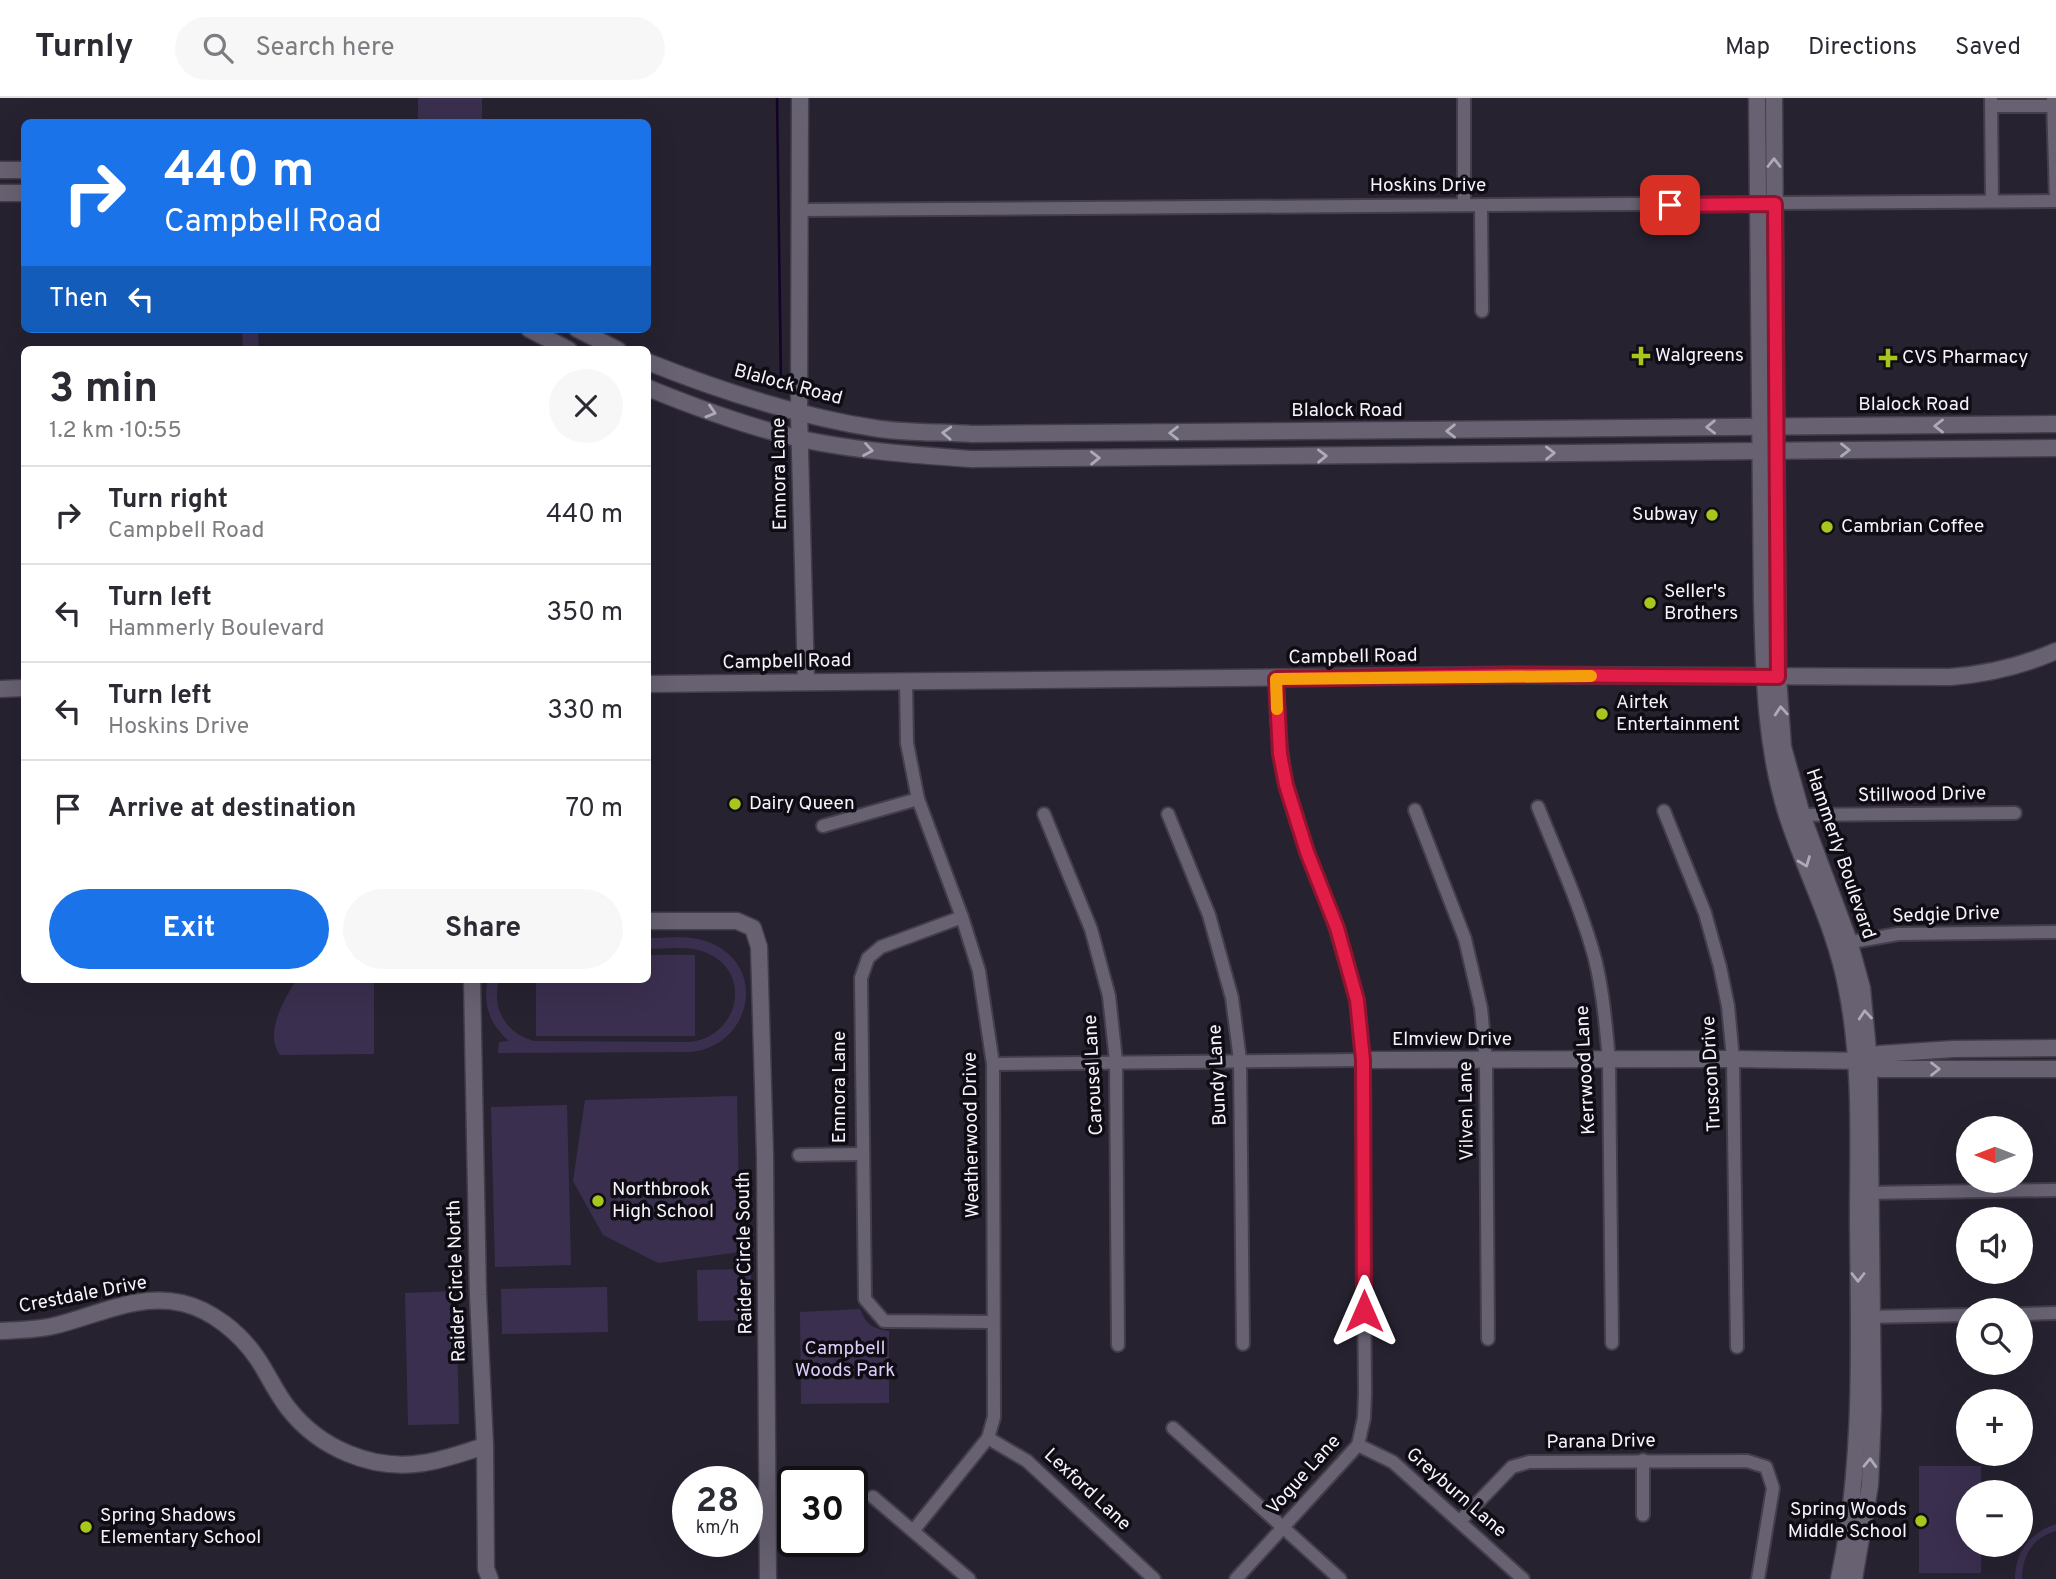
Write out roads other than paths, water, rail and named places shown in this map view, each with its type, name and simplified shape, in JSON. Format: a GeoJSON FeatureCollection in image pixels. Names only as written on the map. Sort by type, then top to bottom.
{"type":"FeatureCollection","features":[{"type":"Feature","properties":{"kind":"main road","name":"Emnora Lane"},"geometry":{"type":"LineString","coordinates":[[800,98],[799,413],[806,681]]}},
{"type":"Feature","properties":{"kind":"main road","name":"Hammerly Boulevard"},"geometry":{"type":"LineString","coordinates":[[1758,98],[1767,204]]}},
{"type":"Feature","properties":{"kind":"main road","name":"Hammerly Boulevard"},"geometry":{"type":"LineString","coordinates":[[1774,98],[1767,204],[1771,749],[1862,988],[1865,1409],[1870,1485],[1854,1579]]}},
{"type":"Feature","properties":{"kind":"main road"},"geometry":{"type":"LineString","coordinates":[[0,170],[21,170]]}},
{"type":"Feature","properties":{"kind":"main road"},"geometry":{"type":"LineString","coordinates":[[0,193],[21,193]]}},
{"type":"Feature","properties":{"kind":"main road"},"geometry":{"type":"LineString","coordinates":[[537,333],[561,346]]}},
{"type":"Feature","properties":{"kind":"main road"},"geometry":{"type":"LineString","coordinates":[[585,333],[610,346]]}},
{"type":"Feature","properties":{"kind":"main road","name":"Blalock Road"},"geometry":{"type":"LineString","coordinates":[[651,363],[708,386],[799,413],[881,429],[972,434],[2056,424]]}},
{"type":"Feature","properties":{"kind":"main road"},"geometry":{"type":"LineString","coordinates":[[651,389],[704,410],[800,439],[884,452],[972,459],[2056,448]]}},
{"type":"Feature","properties":{"kind":"main road"},"geometry":{"type":"LineString","coordinates":[[1972,426],[1972,450]]}},
{"type":"Feature","properties":{"kind":"main road"},"geometry":{"type":"LineString","coordinates":[[1613,452],[1617,429]]}},
{"type":"Feature","properties":{"kind":"main road"},"geometry":{"type":"LineString","coordinates":[[1385,455],[1386,432]]}},
{"type":"Feature","properties":{"kind":"main road"},"geometry":{"type":"LineString","coordinates":[[1210,457],[1211,433]]}},
{"type":"Feature","properties":{"kind":"main road"},"geometry":{"type":"LineString","coordinates":[[1046,458],[1048,434]]}},
{"type":"Feature","properties":{"kind":"main road","name":"Campbell Road"},"geometry":{"type":"LineString","coordinates":[[651,684],[1509,675],[1950,677],[1981,675],[2056,650]]}},
{"type":"Feature","properties":{"kind":"main road"},"geometry":{"type":"LineString","coordinates":[[0,689],[21,688]]}},
{"type":"Feature","properties":{"kind":"main road","name":"Raider Circle South"},"geometry":{"type":"LineString","coordinates":[[651,921],[737,921],[753,928],[759,947],[765,1156],[768,1579]]}},
{"type":"Feature","properties":{"kind":"main road","name":"Raider Circle North"},"geometry":{"type":"LineString","coordinates":[[472,983],[486,1569],[490,1579]]}},
{"type":"Feature","properties":{"kind":"main road","name":"Elmview Drive"},"geometry":{"type":"LineString","coordinates":[[1862,1061],[1879,1054],[1953,1049],[2056,1048]]}},
{"type":"Feature","properties":{"kind":"main road","name":"Elmview Drive"},"geometry":{"type":"LineString","coordinates":[[1363,1060],[1733,1059],[1862,1061],[1880,1069],[2056,1069]]}},
{"type":"Feature","properties":{"kind":"main road","name":"Crestdale Drive"},"geometry":{"type":"LineString","coordinates":[[0,1331],[54,1325],[103,1309],[144,1301],[181,1303],[207,1312],[240,1336],[257,1357],[286,1406],[306,1429],[350,1456],[387,1463],[422,1463],[485,1446]]}},
{"type":"Feature","properties":{"kind":"main road","name":"Hammerly Boulevard"},"geometry":{"type":"LineString","coordinates":[[1839,1579],[1865,1409]]}},
{"type":"Feature","properties":{"kind":"street"},"geometry":{"type":"LineString","coordinates":[[1464,98],[1464,205]]}},
{"type":"Feature","properties":{"kind":"street"},"geometry":{"type":"LineString","coordinates":[[1992,201],[1991,102],[2054,102],[2056,201]]}},
{"type":"Feature","properties":{"kind":"street","name":"Hoskins Drive"},"geometry":{"type":"LineString","coordinates":[[800,210],[2056,201]]}},
{"type":"Feature","properties":{"kind":"street"},"geometry":{"type":"LineString","coordinates":[[1481,205],[1482,311]]}},
{"type":"Feature","properties":{"kind":"street","name":"Vogue Lane"},"geometry":{"type":"LineString","coordinates":[[1236,1579],[1358,1445],[1364,1418],[1363,1060],[1357,1000],[1331,909],[1303,841],[1286,785],[1280,754],[1276,679]]}},
{"type":"Feature","properties":{"kind":"street","name":"Weatherwood Drive"},"geometry":{"type":"LineString","coordinates":[[906,682],[907,743],[918,799],[962,916],[979,971],[993,1064],[994,1417],[988,1438],[914,1531]]}},
{"type":"Feature","properties":{"kind":"street"},"geometry":{"type":"LineString","coordinates":[[823,826],[918,799]]}},
{"type":"Feature","properties":{"kind":"street","name":"Kerrwood Lane"},"geometry":{"type":"LineString","coordinates":[[1538,807],[1575,898],[1595,960],[1606,1023],[1609,1060],[1612,1343]]}},
{"type":"Feature","properties":{"kind":"street","name":"Vilven Lane"},"geometry":{"type":"LineString","coordinates":[[1415,810],[1465,939],[1481,1008],[1486,1061],[1488,1339]]}},
{"type":"Feature","properties":{"kind":"street","name":"Truscon Drive"},"geometry":{"type":"LineString","coordinates":[[1664,811],[1713,940],[1727,996],[1733,1059],[1737,1347]]}},
{"type":"Feature","properties":{"kind":"street","name":"Stillwood Drive"},"geometry":{"type":"LineString","coordinates":[[1794,815],[2015,813]]}},
{"type":"Feature","properties":{"kind":"street","name":"Carousel Lane"},"geometry":{"type":"LineString","coordinates":[[1044,814],[1091,929],[1109,996],[1115,1061],[1118,1345]]}},
{"type":"Feature","properties":{"kind":"street","name":"Bundy Lane"},"geometry":{"type":"LineString","coordinates":[[1168,814],[1212,927],[1232,998],[1240,1060],[1242,1344]]}},
{"type":"Feature","properties":{"kind":"street","name":"Emnora Lane"},"geometry":{"type":"LineString","coordinates":[[962,916],[881,947],[868,958],[861,978],[865,1298],[884,1321],[993,1322]]}},
{"type":"Feature","properties":{"kind":"street","name":"Sedgie Drive"},"geometry":{"type":"LineString","coordinates":[[1843,943],[1898,934],[2056,932]]}},
{"type":"Feature","properties":{"kind":"street","name":"Elmview Drive"},"geometry":{"type":"LineString","coordinates":[[993,1064],[1363,1060]]}},
{"type":"Feature","properties":{"kind":"street"},"geometry":{"type":"LineString","coordinates":[[799,1155],[862,1154]]}},
{"type":"Feature","properties":{"kind":"street"},"geometry":{"type":"LineString","coordinates":[[1864,1193],[2056,1190]]}},
{"type":"Feature","properties":{"kind":"street"},"geometry":{"type":"LineString","coordinates":[[2033,1314],[2056,1314]]}},
{"type":"Feature","properties":{"kind":"street"},"geometry":{"type":"LineString","coordinates":[[1865,1317],[1956,1315]]}},
{"type":"Feature","properties":{"kind":"street"},"geometry":{"type":"LineString","coordinates":[[1173,1428],[1340,1579]]}},
{"type":"Feature","properties":{"kind":"street","name":"Lexford Lane"},"geometry":{"type":"LineString","coordinates":[[988,1438],[1027,1461],[1154,1579]]}},
{"type":"Feature","properties":{"kind":"street","name":"Greyburn Lane"},"geometry":{"type":"LineString","coordinates":[[1358,1445],[1394,1462],[1523,1579]]}},
{"type":"Feature","properties":{"kind":"street"},"geometry":{"type":"LineString","coordinates":[[1643,1460],[1643,1515]]}},
{"type":"Feature","properties":{"kind":"street","name":"Parana Drive"},"geometry":{"type":"LineString","coordinates":[[1460,1521],[1512,1467],[1529,1462],[1746,1461],[1766,1468],[1773,1488],[1758,1579]]}},
{"type":"Feature","properties":{"kind":"street"},"geometry":{"type":"LineString","coordinates":[[873,1497],[969,1579]]}},
{"type":"Feature","properties":{"kind":"waterway"},"geometry":{"type":"LineString","coordinates":[[777,98],[781,385]]}},
{"type":"Feature","properties":{"kind":"place","name":"Walgreens"},"geometry":{"type":"Point","coordinates":[1641,356]}},
{"type":"Feature","properties":{"kind":"place","name":"CVS Pharmacy"},"geometry":{"type":"Point","coordinates":[1888,358]}},
{"type":"Feature","properties":{"kind":"place","name":"Subway"},"geometry":{"type":"Point","coordinates":[1712,515]}},
{"type":"Feature","properties":{"kind":"place","name":"Cambrian Coffee"},"geometry":{"type":"Point","coordinates":[1827,527]}},
{"type":"Feature","properties":{"kind":"place","name":"Seller's Brothers"},"geometry":{"type":"Point","coordinates":[1650,603]}},
{"type":"Feature","properties":{"kind":"place","name":"Airtek Entertainment"},"geometry":{"type":"Point","coordinates":[1602,714]}},
{"type":"Feature","properties":{"kind":"place","name":"Dairy Queen"},"geometry":{"type":"Point","coordinates":[735,804]}},
{"type":"Feature","properties":{"kind":"place","name":"Northbrook High School"},"geometry":{"type":"Point","coordinates":[598,1201]}},
{"type":"Feature","properties":{"kind":"place","name":"Spring Woods Middle School"},"geometry":{"type":"Point","coordinates":[1921,1521]}},
{"type":"Feature","properties":{"kind":"place","name":"Spring Shadows Elementary School"},"geometry":{"type":"Point","coordinates":[86,1527]}},
{"type":"Feature","properties":{"kind":"park label","name":"Campbell Woods Park"},"geometry":{"type":"Point","coordinates":[845,1360]}}]}
